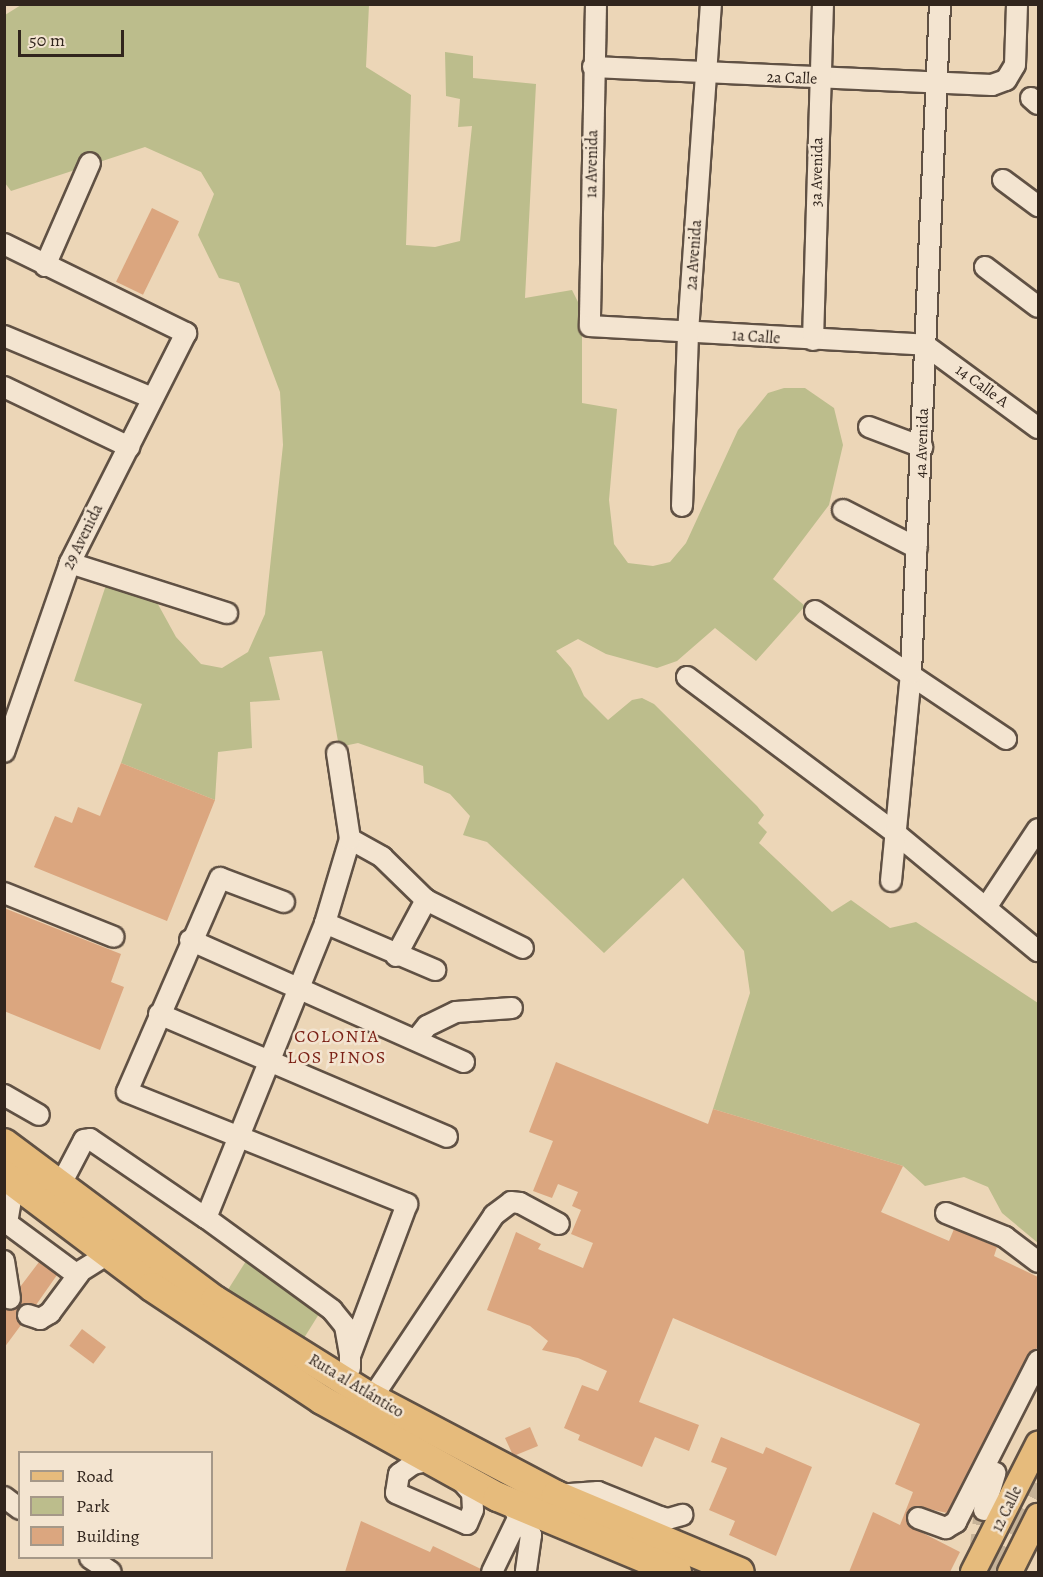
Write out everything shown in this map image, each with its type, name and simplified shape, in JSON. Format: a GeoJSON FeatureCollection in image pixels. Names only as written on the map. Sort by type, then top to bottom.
{"type":"FeatureCollection","features":[{"type":"Feature","properties":{"kind":"highway","name":"Ruta al Atlántico"},"geometry":{"type":"LineString","coordinates":[[4,1143],[62,1182],[215,1300],[372,1398],[556,1495],[740,1572]]}},
{"type":"Feature","properties":{"kind":"highway","name":"Ruta al Atlántico"},"geometry":{"type":"LineString","coordinates":[[9,1178],[108,1254],[259,1362],[458,1478],[514,1506],[676,1572]]}},
{"type":"Feature","properties":{"kind":"highway"},"geometry":{"type":"LineString","coordinates":[[514,1506],[550,1535],[642,1572]]}},
{"type":"Feature","properties":{"kind":"main road","name":"12 Calle"},"geometry":{"type":"LineString","coordinates":[[973,1572],[1038,1444]]}},
{"type":"Feature","properties":{"kind":"main road","name":"12 Calle"},"geometry":{"type":"LineString","coordinates":[[1010,1572],[1038,1515]]}},
{"type":"Feature","properties":{"kind":"street","name":"1a Avenida"},"geometry":{"type":"LineString","coordinates":[[589,323],[596,4]]}},
{"type":"Feature","properties":{"kind":"street","name":"2a Avenida"},"geometry":{"type":"LineString","coordinates":[[682,506],[688,332],[711,4]]}},
{"type":"Feature","properties":{"kind":"street","name":"3a Avenida"},"geometry":{"type":"LineString","coordinates":[[813,340],[823,4]]}},
{"type":"Feature","properties":{"kind":"street","name":"4a Avenida"},"geometry":{"type":"LineString","coordinates":[[891,880],[911,673],[940,4]]}},
{"type":"Feature","properties":{"kind":"street","name":"2a Calle"},"geometry":{"type":"LineString","coordinates":[[593,67],[706,75],[992,85],[1006,80],[1015,65],[1017,4]]}},
{"type":"Feature","properties":{"kind":"street"},"geometry":{"type":"LineString","coordinates":[[4,244],[45,266],[90,163]]}},
{"type":"Feature","properties":{"kind":"street"},"geometry":{"type":"LineString","coordinates":[[1003,180],[1038,206]]}},
{"type":"Feature","properties":{"kind":"street","name":"29 Avenida"},"geometry":{"type":"LineString","coordinates":[[4,752],[69,563],[186,333],[45,266]]}},
{"type":"Feature","properties":{"kind":"street"},"geometry":{"type":"LineString","coordinates":[[986,267],[1038,307]]}},
{"type":"Feature","properties":{"kind":"street","name":"1a Calle"},"geometry":{"type":"LineString","coordinates":[[589,323],[592,327],[925,345]]}},
{"type":"Feature","properties":{"kind":"street"},"geometry":{"type":"LineString","coordinates":[[4,336],[152,398]]}},
{"type":"Feature","properties":{"kind":"street","name":"14 Calle A"},"geometry":{"type":"LineString","coordinates":[[925,345],[1038,428]]}},
{"type":"Feature","properties":{"kind":"street"},"geometry":{"type":"LineString","coordinates":[[4,387],[129,447]]}},
{"type":"Feature","properties":{"kind":"street"},"geometry":{"type":"LineString","coordinates":[[868,427],[922,447]]}},
{"type":"Feature","properties":{"kind":"street"},"geometry":{"type":"LineString","coordinates":[[843,510],[917,548]]}},
{"type":"Feature","properties":{"kind":"street"},"geometry":{"type":"LineString","coordinates":[[69,563],[227,613]]}},
{"type":"Feature","properties":{"kind":"street"},"geometry":{"type":"LineString","coordinates":[[815,611],[911,673],[1006,739]]}},
{"type":"Feature","properties":{"kind":"street"},"geometry":{"type":"LineString","coordinates":[[687,677],[894,832],[987,906],[1038,951]]}},
{"type":"Feature","properties":{"kind":"street"},"geometry":{"type":"LineString","coordinates":[[206,1218],[325,923],[350,839],[337,753]]}},
{"type":"Feature","properties":{"kind":"street"},"geometry":{"type":"LineString","coordinates":[[987,906],[1038,830]]}},
{"type":"Feature","properties":{"kind":"street"},"geometry":{"type":"LineString","coordinates":[[350,839],[382,857],[426,900],[523,948]]}},
{"type":"Feature","properties":{"kind":"street"},"geometry":{"type":"LineString","coordinates":[[62,1182],[87,1138],[206,1218],[340,1317],[350,1362],[407,1204],[127,1092],[190,940],[220,878],[284,902]]}},
{"type":"Feature","properties":{"kind":"street"},"geometry":{"type":"LineString","coordinates":[[4,893],[114,937]]}},
{"type":"Feature","properties":{"kind":"street"},"geometry":{"type":"LineString","coordinates":[[396,956],[426,900]]}},
{"type":"Feature","properties":{"kind":"street"},"geometry":{"type":"LineString","coordinates":[[325,923],[396,956],[435,970]]}},
{"type":"Feature","properties":{"kind":"street"},"geometry":{"type":"LineString","coordinates":[[190,940],[297,990],[464,1062]]}},
{"type":"Feature","properties":{"kind":"street"},"geometry":{"type":"LineString","coordinates":[[416,1040],[427,1026],[456,1012],[512,1008]]}},
{"type":"Feature","properties":{"kind":"street"},"geometry":{"type":"LineString","coordinates":[[159,1014],[268,1063],[447,1137]]}},
{"type":"Feature","properties":{"kind":"street"},"geometry":{"type":"LineString","coordinates":[[4,1095],[39,1115]]}},
{"type":"Feature","properties":{"kind":"street"},"geometry":{"type":"LineString","coordinates":[[4,1244],[9,1178]]}},
{"type":"Feature","properties":{"kind":"street"},"geometry":{"type":"LineString","coordinates":[[372,1398],[494,1215],[511,1202],[520,1203],[559,1224]]}},
{"type":"Feature","properties":{"kind":"street"},"geometry":{"type":"LineString","coordinates":[[946,1213],[1005,1237],[1038,1262]]}},
{"type":"Feature","properties":{"kind":"street"},"geometry":{"type":"LineString","coordinates":[[7,1223],[79,1274]]}},
{"type":"Feature","properties":{"kind":"street"},"geometry":{"type":"LineString","coordinates":[[28,1315],[40,1318],[50,1313],[79,1274],[108,1254]]}},
{"type":"Feature","properties":{"kind":"street"},"geometry":{"type":"LineString","coordinates":[[4,1261],[10,1299]]}},
{"type":"Feature","properties":{"kind":"street"},"geometry":{"type":"LineString","coordinates":[[984,1510],[990,1483],[1018,1406],[1038,1361]]}},
{"type":"Feature","properties":{"kind":"street"},"geometry":{"type":"LineString","coordinates":[[918,1518],[939,1527],[951,1526],[1038,1371]]}},
{"type":"Feature","properties":{"kind":"street"},"geometry":{"type":"LineString","coordinates":[[427,1461],[414,1464],[399,1474],[396,1493],[467,1524],[472,1510],[472,1493],[458,1478]]}},
{"type":"Feature","properties":{"kind":"street"},"geometry":{"type":"LineString","coordinates":[[556,1495],[598,1492],[660,1517],[669,1519],[682,1515]]}},
{"type":"Feature","properties":{"kind":"street"},"geometry":{"type":"LineString","coordinates":[[514,1506],[531,1535],[528,1572]]}},
{"type":"Feature","properties":{"kind":"street"},"geometry":{"type":"LineString","coordinates":[[492,1572],[514,1506]]}},
{"type":"Feature","properties":{"kind":"street"},"geometry":{"type":"LineString","coordinates":[[93,1559],[111,1572]]}},
{"type":"Feature","properties":{"kind":"green space"},"geometry":{"type":"Polygon","coordinates":[[[21,5],[369,5],[366,67],[411,95],[406,245],[435,247],[460,241],[472,126],[458,127],[460,99],[446,96],[445,52],[473,56],[473,78],[536,84],[525,298],[572,290],[582,310],[582,403],[617,409],[609,500],[614,544],[628,563],[653,566],[670,562],[686,543],[738,430],[768,393],[784,388],[805,388],[834,408],[843,445],[829,505],[773,579],[805,606],[756,661],[715,628],[677,661],[657,668],[606,654],[578,639],[556,651],[571,668],[584,696],[608,720],[632,700],[642,698],[654,704],[757,806],[764,815],[758,823],[767,832],[759,843],[832,912],[851,900],[890,928],[916,922],[1038,1003],[1038,1243],[1002,1213],[988,1187],[964,1177],[925,1186],[903,1166],[713,1109],[750,993],[744,951],[683,878],[604,953],[487,842],[463,835],[470,816],[450,794],[424,783],[423,766],[358,743],[339,747],[322,651],[269,657],[280,700],[250,702],[252,748],[218,752],[215,800],[121,763],[142,704],[74,681],[112,567],[154,597],[176,637],[201,664],[222,668],[248,652],[265,614],[283,445],[280,392],[239,283],[219,278],[198,235],[214,194],[201,172],[145,147],[11,191],[5,183],[5,15],[21,5]]]}},
{"type":"Feature","properties":{"kind":"green space"},"geometry":{"type":"Polygon","coordinates":[[[246,1261],[322,1309],[304,1338],[228,1290],[246,1261]]]}},
{"type":"Feature","properties":{"kind":"building"},"geometry":{"type":"Polygon","coordinates":[[[152,208],[179,221],[143,295],[116,282],[152,208]]]}},
{"type":"Feature","properties":{"kind":"building"},"geometry":{"type":"Polygon","coordinates":[[[121,763],[215,800],[167,921],[34,867],[55,816],[72,823],[78,807],[100,816],[121,763]]]}},
{"type":"Feature","properties":{"kind":"building"},"geometry":{"type":"Polygon","coordinates":[[[4,908],[121,954],[111,982],[124,987],[100,1050],[4,1011],[4,908]]]}},
{"type":"Feature","properties":{"kind":"building"},"geometry":{"type":"Polygon","coordinates":[[[556,1062],[708,1124],[713,1109],[903,1166],[881,1212],[949,1241],[954,1229],[997,1247],[994,1256],[1038,1277],[1038,1347],[1027,1356],[947,1513],[916,1506],[907,1515],[909,1526],[960,1552],[950,1572],[849,1572],[873,1512],[900,1525],[913,1492],[895,1484],[920,1424],[673,1318],[639,1402],[699,1425],[689,1451],[655,1437],[642,1467],[578,1440],[580,1435],[564,1428],[582,1385],[598,1391],[607,1371],[578,1358],[542,1350],[548,1341],[530,1326],[487,1310],[516,1232],[541,1244],[538,1249],[583,1268],[593,1243],[571,1234],[581,1210],[572,1206],[578,1192],[558,1184],[552,1198],[533,1191],[553,1141],[529,1132],[556,1062]]]}},
{"type":"Feature","properties":{"kind":"building"},"geometry":{"type":"Polygon","coordinates":[[[39,1262],[57,1275],[36,1305],[20,1306],[16,1317],[21,1325],[4,1348],[4,1309],[18,1308],[20,1287],[39,1262]]]}},
{"type":"Feature","properties":{"kind":"building"},"geometry":{"type":"Polygon","coordinates":[[[82,1329],[106,1347],[93,1364],[69,1346],[82,1329]]]}},
{"type":"Feature","properties":{"kind":"building"},"geometry":{"type":"Polygon","coordinates":[[[530,1427],[538,1446],[516,1455],[512,1453],[505,1438],[530,1427]]]}},
{"type":"Feature","properties":{"kind":"building"},"geometry":{"type":"Polygon","coordinates":[[[721,1437],[763,1454],[766,1447],[812,1467],[776,1556],[729,1535],[735,1521],[709,1510],[727,1468],[711,1462],[721,1437]]]}},
{"type":"Feature","properties":{"kind":"building"},"geometry":{"type":"Polygon","coordinates":[[[361,1521],[430,1552],[433,1546],[481,1569],[480,1572],[345,1572],[361,1521]]]}},
{"type":"Feature","properties":{"kind":"tunnel"},"geometry":{"type":"LineString","coordinates":[[993,1572],[1038,1484]]}},
{"type":"Feature","properties":{"kind":"tunnel"},"geometry":{"type":"LineString","coordinates":[[979,1555],[984,1510]]}},
{"type":"Feature","properties":{"kind":"district","name":"COLONIA LOS PINOS"},"geometry":{"type":"Point","coordinates":[337,1047]}}]}
